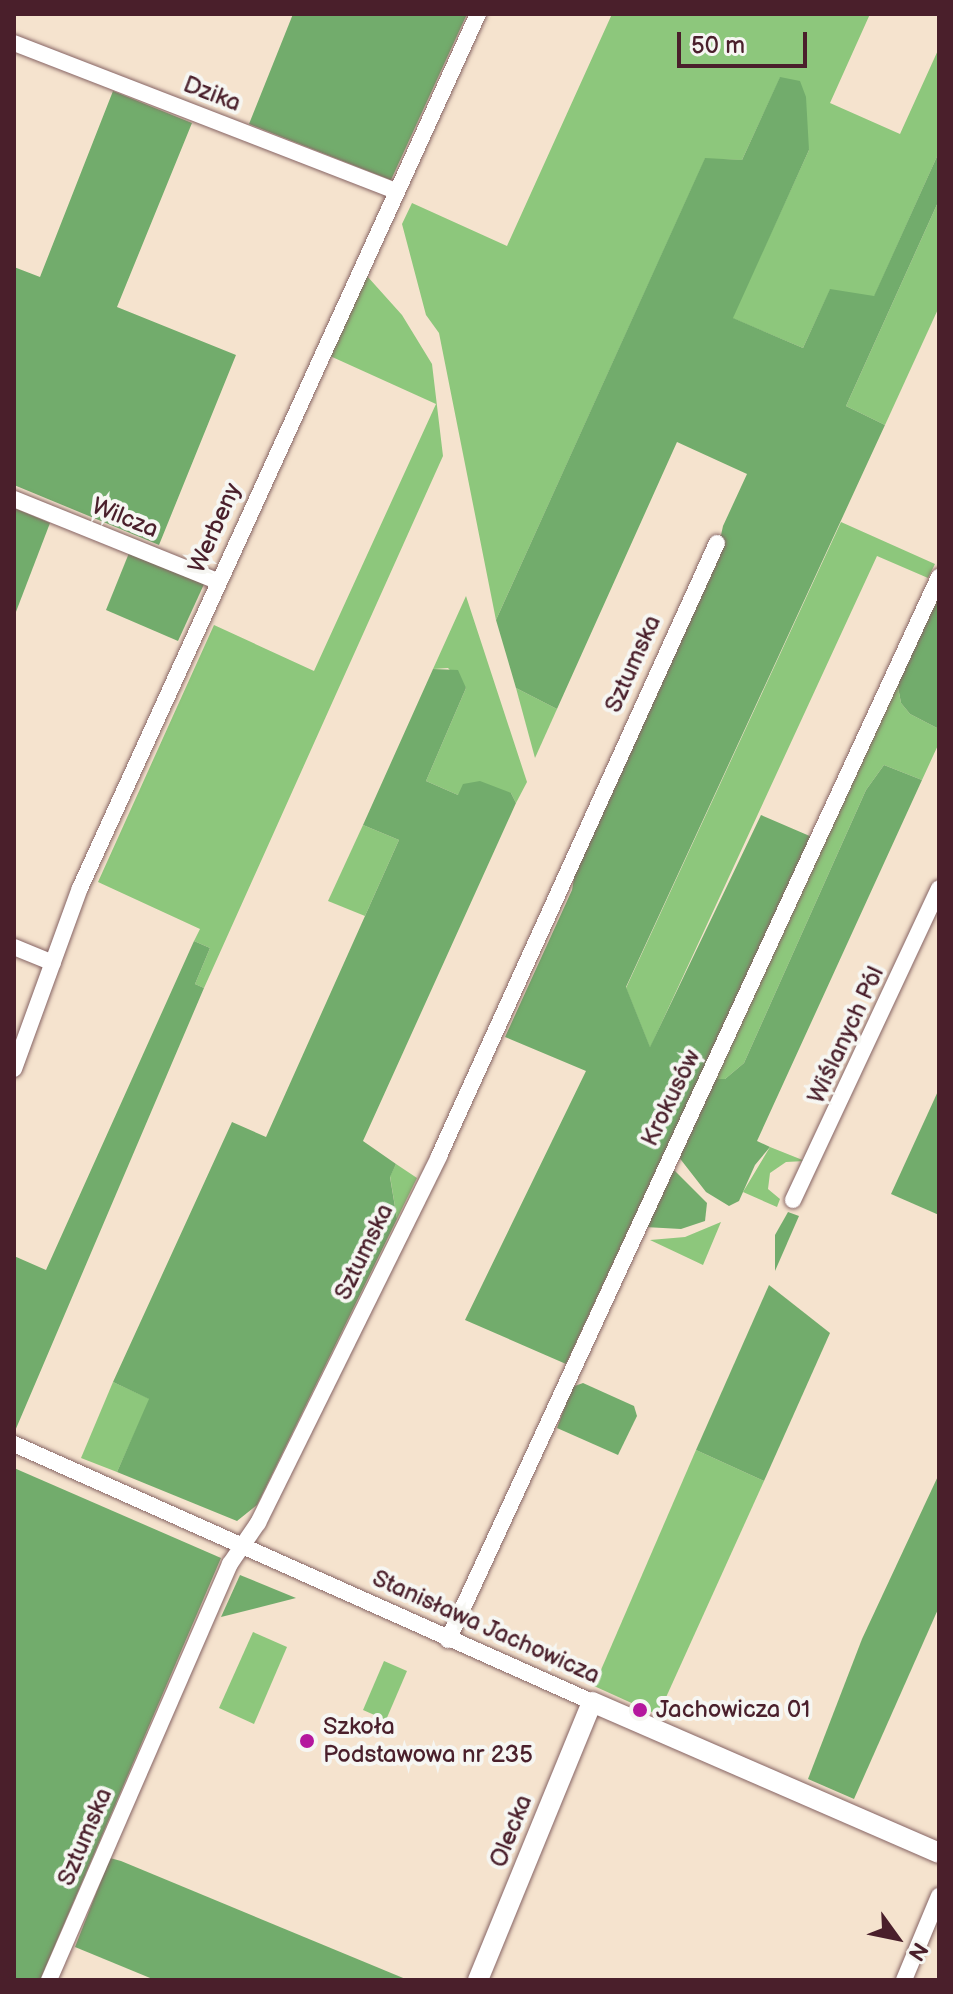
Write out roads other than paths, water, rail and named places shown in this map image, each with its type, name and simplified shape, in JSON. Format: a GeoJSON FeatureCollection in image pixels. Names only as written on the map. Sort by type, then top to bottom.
{"type":"FeatureCollection","features":[{"type":"Feature","properties":{"kind":"street","name":"Werbeny"},"geometry":{"type":"LineString","coordinates":[[14,1069],[80,888],[393,190],[478,14]]}},
{"type":"Feature","properties":{"kind":"street","name":"Dzika"},"geometry":{"type":"LineString","coordinates":[[14,43],[393,190]]}},
{"type":"Feature","properties":{"kind":"street","name":"Wilcza"},"geometry":{"type":"LineString","coordinates":[[14,499],[217,581]]}},
{"type":"Feature","properties":{"kind":"street","name":"Sztumska"},"geometry":{"type":"LineString","coordinates":[[49,1980],[240,1547],[258,1523],[439,1156],[717,543]]}},
{"type":"Feature","properties":{"kind":"street","name":"Krokusów"},"geometry":{"type":"LineString","coordinates":[[448,1640],[939,577]]}},
{"type":"Feature","properties":{"kind":"street","name":"Wiślanych Pól"},"geometry":{"type":"LineString","coordinates":[[793,1200],[939,889]]}},
{"type":"Feature","properties":{"kind":"street"},"geometry":{"type":"LineString","coordinates":[[14,947],[53,963]]}},
{"type":"Feature","properties":{"kind":"street","name":"Stanisława Jachowicza"},"geometry":{"type":"LineString","coordinates":[[14,1444],[448,1640],[939,1853]]}},
{"type":"Feature","properties":{"kind":"street","name":"Olecka"},"geometry":{"type":"LineString","coordinates":[[478,1980],[592,1702]]}},
{"type":"Feature","properties":{"kind":"street"},"geometry":{"type":"LineString","coordinates":[[904,1980],[939,1896]]}},
{"type":"Feature","properties":{"kind":"place","name":"Jachowicza 01"},"geometry":{"type":"Point","coordinates":[640,1710]}},
{"type":"Feature","properties":{"kind":"place","name":"Szkoła Podstawowa nr 235"},"geometry":{"type":"Point","coordinates":[307,1741]}}]}
